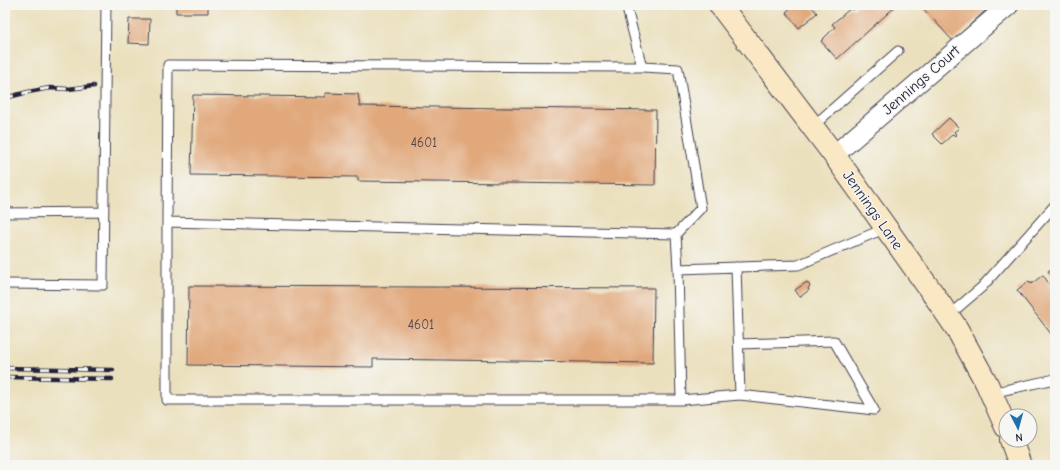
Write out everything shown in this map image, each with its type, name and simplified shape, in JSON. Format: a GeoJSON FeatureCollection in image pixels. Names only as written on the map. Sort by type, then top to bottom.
{"type":"FeatureCollection","features":[{"type":"Feature","properties":{"kind":"street","name":"Jennings Lane"},"geometry":{"type":"LineString","coordinates":[[720,5],[834,155],[957,329],[998,410]]}},
{"type":"Feature","properties":{"kind":"street","name":"Jennings Court"},"geometry":{"type":"LineString","coordinates":[[834,155],[1009,5]]}},
{"type":"Feature","properties":{"kind":"street"},"geometry":{"type":"LineString","coordinates":[[1014,448],[1020,465]]}},
{"type":"Feature","properties":{"kind":"lane"},"geometry":{"type":"LineString","coordinates":[[5,284],[103,285],[106,5]]}},
{"type":"Feature","properties":{"kind":"lane"},"geometry":{"type":"LineString","coordinates":[[626,5],[642,67]]}},
{"type":"Feature","properties":{"kind":"lane"},"geometry":{"type":"LineString","coordinates":[[812,127],[898,52]]}},
{"type":"Feature","properties":{"kind":"lane"},"geometry":{"type":"LineString","coordinates":[[681,400],[676,234],[701,208],[678,70],[642,67],[168,65],[167,400],[681,400],[740,394],[874,410],[834,341],[739,344]]}},
{"type":"Feature","properties":{"kind":"lane"},"geometry":{"type":"LineString","coordinates":[[948,316],[982,287],[1055,205]]}},
{"type":"Feature","properties":{"kind":"lane"},"geometry":{"type":"LineString","coordinates":[[5,213],[103,212]]}},
{"type":"Feature","properties":{"kind":"lane"},"geometry":{"type":"LineString","coordinates":[[167,222],[676,234]]}},
{"type":"Feature","properties":{"kind":"lane"},"geometry":{"type":"LineString","coordinates":[[678,269],[798,265],[886,228]]}},
{"type":"Feature","properties":{"kind":"lane"},"geometry":{"type":"LineString","coordinates":[[736,267],[740,394]]}},
{"type":"Feature","properties":{"kind":"lane"},"geometry":{"type":"LineString","coordinates":[[991,394],[1055,379]]}},
{"type":"Feature","properties":{"kind":"building"},"geometry":{"type":"Polygon","coordinates":[[[176,5],[208,5],[208,13],[176,13],[176,5]]]}},
{"type":"Feature","properties":{"kind":"building"},"geometry":{"type":"Polygon","coordinates":[[[794,5],[810,5],[817,13],[799,28],[786,12],[794,5]]]}},
{"type":"Feature","properties":{"kind":"building"},"geometry":{"type":"Polygon","coordinates":[[[859,5],[897,5],[837,59],[821,41],[835,27],[832,24],[851,8],[853,10],[859,5]]]}},
{"type":"Feature","properties":{"kind":"building"},"geometry":{"type":"Polygon","coordinates":[[[920,5],[981,5],[986,10],[953,41],[920,5]]]}},
{"type":"Feature","properties":{"kind":"building"},"geometry":{"type":"Polygon","coordinates":[[[129,19],[150,19],[149,44],[128,43],[129,19]]]}},
{"type":"Feature","properties":{"kind":"building"},"geometry":{"type":"Polygon","coordinates":[[[325,93],[358,94],[360,106],[656,110],[655,185],[358,181],[358,177],[191,175],[193,95],[325,97],[325,93]]]}},
{"type":"Feature","properties":{"kind":"building"},"geometry":{"type":"Polygon","coordinates":[[[949,118],[959,128],[954,132],[956,134],[955,136],[953,134],[942,144],[932,134],[949,118]]]}},
{"type":"Feature","properties":{"kind":"building"},"geometry":{"type":"Polygon","coordinates":[[[1055,266],[1055,280],[1048,271],[1055,266]]]}},
{"type":"Feature","properties":{"kind":"building"},"geometry":{"type":"Polygon","coordinates":[[[1043,275],[1055,292],[1055,339],[1017,290],[1029,281],[1031,284],[1043,275]]]}},
{"type":"Feature","properties":{"kind":"building"},"geometry":{"type":"Polygon","coordinates":[[[807,282],[810,286],[808,288],[809,290],[800,297],[795,290],[807,282]]]}},
{"type":"Feature","properties":{"kind":"building"},"geometry":{"type":"Polygon","coordinates":[[[189,286],[654,288],[653,363],[373,359],[373,367],[188,365],[189,286]]]}},
{"type":"Feature","properties":{"kind":"railway"},"geometry":{"type":"LineString","coordinates":[[5,98],[50,88],[68,89],[94,86]]}},
{"type":"Feature","properties":{"kind":"railway"},"geometry":{"type":"LineString","coordinates":[[5,368],[113,370]]}},
{"type":"Feature","properties":{"kind":"railway"},"geometry":{"type":"LineString","coordinates":[[5,377],[112,379]]}}]}
